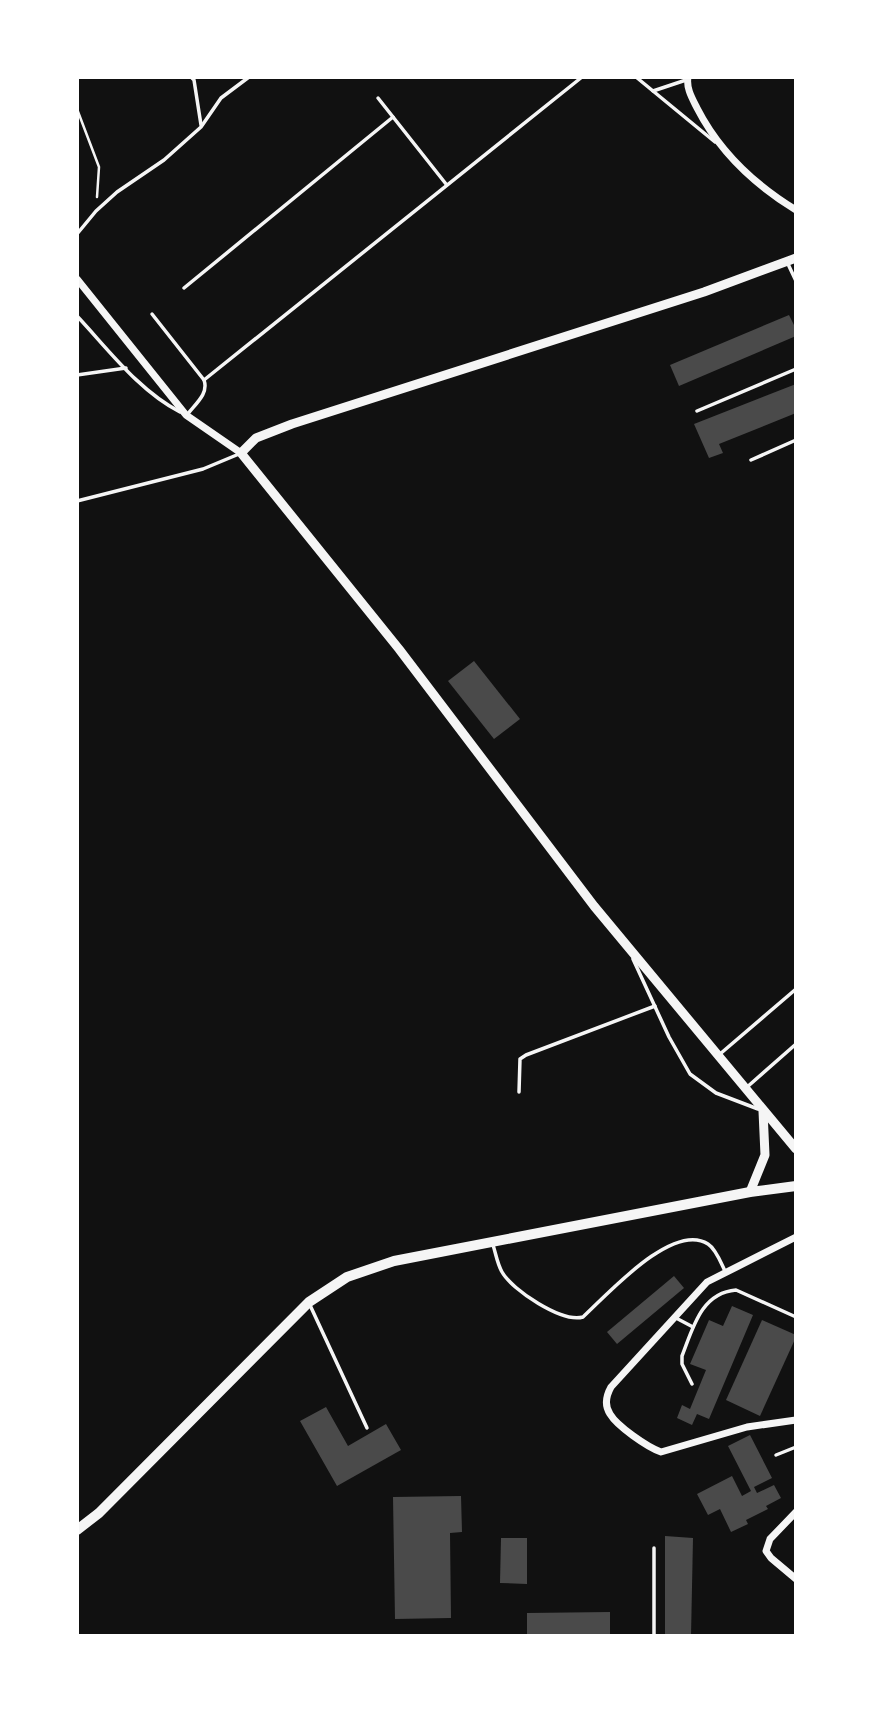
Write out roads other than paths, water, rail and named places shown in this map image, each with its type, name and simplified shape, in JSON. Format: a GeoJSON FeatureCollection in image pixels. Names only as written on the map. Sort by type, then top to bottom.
{"type":"FeatureCollection","features":[{"type":"Feature","properties":{"kind":"main road"},"geometry":{"type":"LineString","coordinates":[[77,1530],[99,1513],[309,1302],[347,1277],[382,1265],[493,1242],[750,1192],[796,1186]]}},
{"type":"Feature","properties":{"kind":"street"},"geometry":{"type":"LineString","coordinates":[[687,78],[689,91],[717,143],[748,174],[796,210]]}},
{"type":"Feature","properties":{"kind":"street"},"geometry":{"type":"LineString","coordinates":[[241,453],[256,438],[292,424],[704,292],[792,260]]}},
{"type":"Feature","properties":{"kind":"street"},"geometry":{"type":"LineString","coordinates":[[77,279],[186,415],[241,453],[399,649],[594,906],[796,1149]]}},
{"type":"Feature","properties":{"kind":"street"},"geometry":{"type":"LineString","coordinates":[[750,1192],[765,1155],[763,1111]]}},
{"type":"Feature","properties":{"kind":"street"},"geometry":{"type":"LineString","coordinates":[[796,1237],[707,1282],[611,1387],[606,1402],[612,1418],[650,1448],[661,1452],[747,1427],[796,1420]]}},
{"type":"Feature","properties":{"kind":"street"},"geometry":{"type":"LineString","coordinates":[[796,1512],[770,1539],[766,1551],[796,1580]]}},
{"type":"Feature","properties":{"kind":"lane"},"geometry":{"type":"LineString","coordinates":[[191,77],[194,80],[201,127]]}},
{"type":"Feature","properties":{"kind":"lane"},"geometry":{"type":"LineString","coordinates":[[77,234],[96,211],[117,192],[164,160],[201,127],[221,98],[249,77]]}},
{"type":"Feature","properties":{"kind":"lane"},"geometry":{"type":"LineString","coordinates":[[204,380],[582,77]]}},
{"type":"Feature","properties":{"kind":"lane"},"geometry":{"type":"LineString","coordinates":[[636,77],[717,143]]}},
{"type":"Feature","properties":{"kind":"lane"},"geometry":{"type":"LineString","coordinates":[[653,91],[687,78]]}},
{"type":"Feature","properties":{"kind":"lane"},"geometry":{"type":"LineString","coordinates":[[378,98],[446,184]]}},
{"type":"Feature","properties":{"kind":"lane"},"geometry":{"type":"LineString","coordinates":[[184,288],[393,117]]}},
{"type":"Feature","properties":{"kind":"lane"},"geometry":{"type":"LineString","coordinates":[[792,260],[796,281]]}},
{"type":"Feature","properties":{"kind":"lane"},"geometry":{"type":"LineString","coordinates":[[77,316],[146,390],[186,415],[207,387],[152,314]]}},
{"type":"Feature","properties":{"kind":"lane"},"geometry":{"type":"LineString","coordinates":[[77,375],[126,368]]}},
{"type":"Feature","properties":{"kind":"lane"},"geometry":{"type":"LineString","coordinates":[[697,411],[796,369]]}},
{"type":"Feature","properties":{"kind":"lane"},"geometry":{"type":"LineString","coordinates":[[751,460],[796,440]]}},
{"type":"Feature","properties":{"kind":"lane"},"geometry":{"type":"LineString","coordinates":[[77,501],[203,469],[241,453]]}},
{"type":"Feature","properties":{"kind":"lane"},"geometry":{"type":"LineString","coordinates":[[628,947],[669,1037],[690,1074],[716,1093],[763,1111]]}},
{"type":"Feature","properties":{"kind":"lane"},"geometry":{"type":"LineString","coordinates":[[717,1056],[796,989]]}},
{"type":"Feature","properties":{"kind":"lane"},"geometry":{"type":"LineString","coordinates":[[519,1092],[518,1068],[520,1059],[526,1055],[655,1006]]}},
{"type":"Feature","properties":{"kind":"lane"},"geometry":{"type":"LineString","coordinates":[[745,1089],[796,1044]]}},
{"type":"Feature","properties":{"kind":"lane"},"geometry":{"type":"LineString","coordinates":[[493,1242],[503,1275],[531,1299],[566,1318],[583,1317],[659,1250],[677,1242],[691,1239],[712,1245],[725,1271]]}},
{"type":"Feature","properties":{"kind":"lane"},"geometry":{"type":"LineString","coordinates":[[692,1384],[681,1356],[704,1305],[725,1291],[736,1290],[796,1317]]}},
{"type":"Feature","properties":{"kind":"lane"},"geometry":{"type":"LineString","coordinates":[[309,1302],[366,1428]]}},
{"type":"Feature","properties":{"kind":"lane"},"geometry":{"type":"LineString","coordinates":[[674,1317],[693,1326]]}},
{"type":"Feature","properties":{"kind":"lane"},"geometry":{"type":"LineString","coordinates":[[776,1455],[796,1447]]}},
{"type":"Feature","properties":{"kind":"lane"},"geometry":{"type":"LineString","coordinates":[[654,1548],[654,1636]]}}]}
